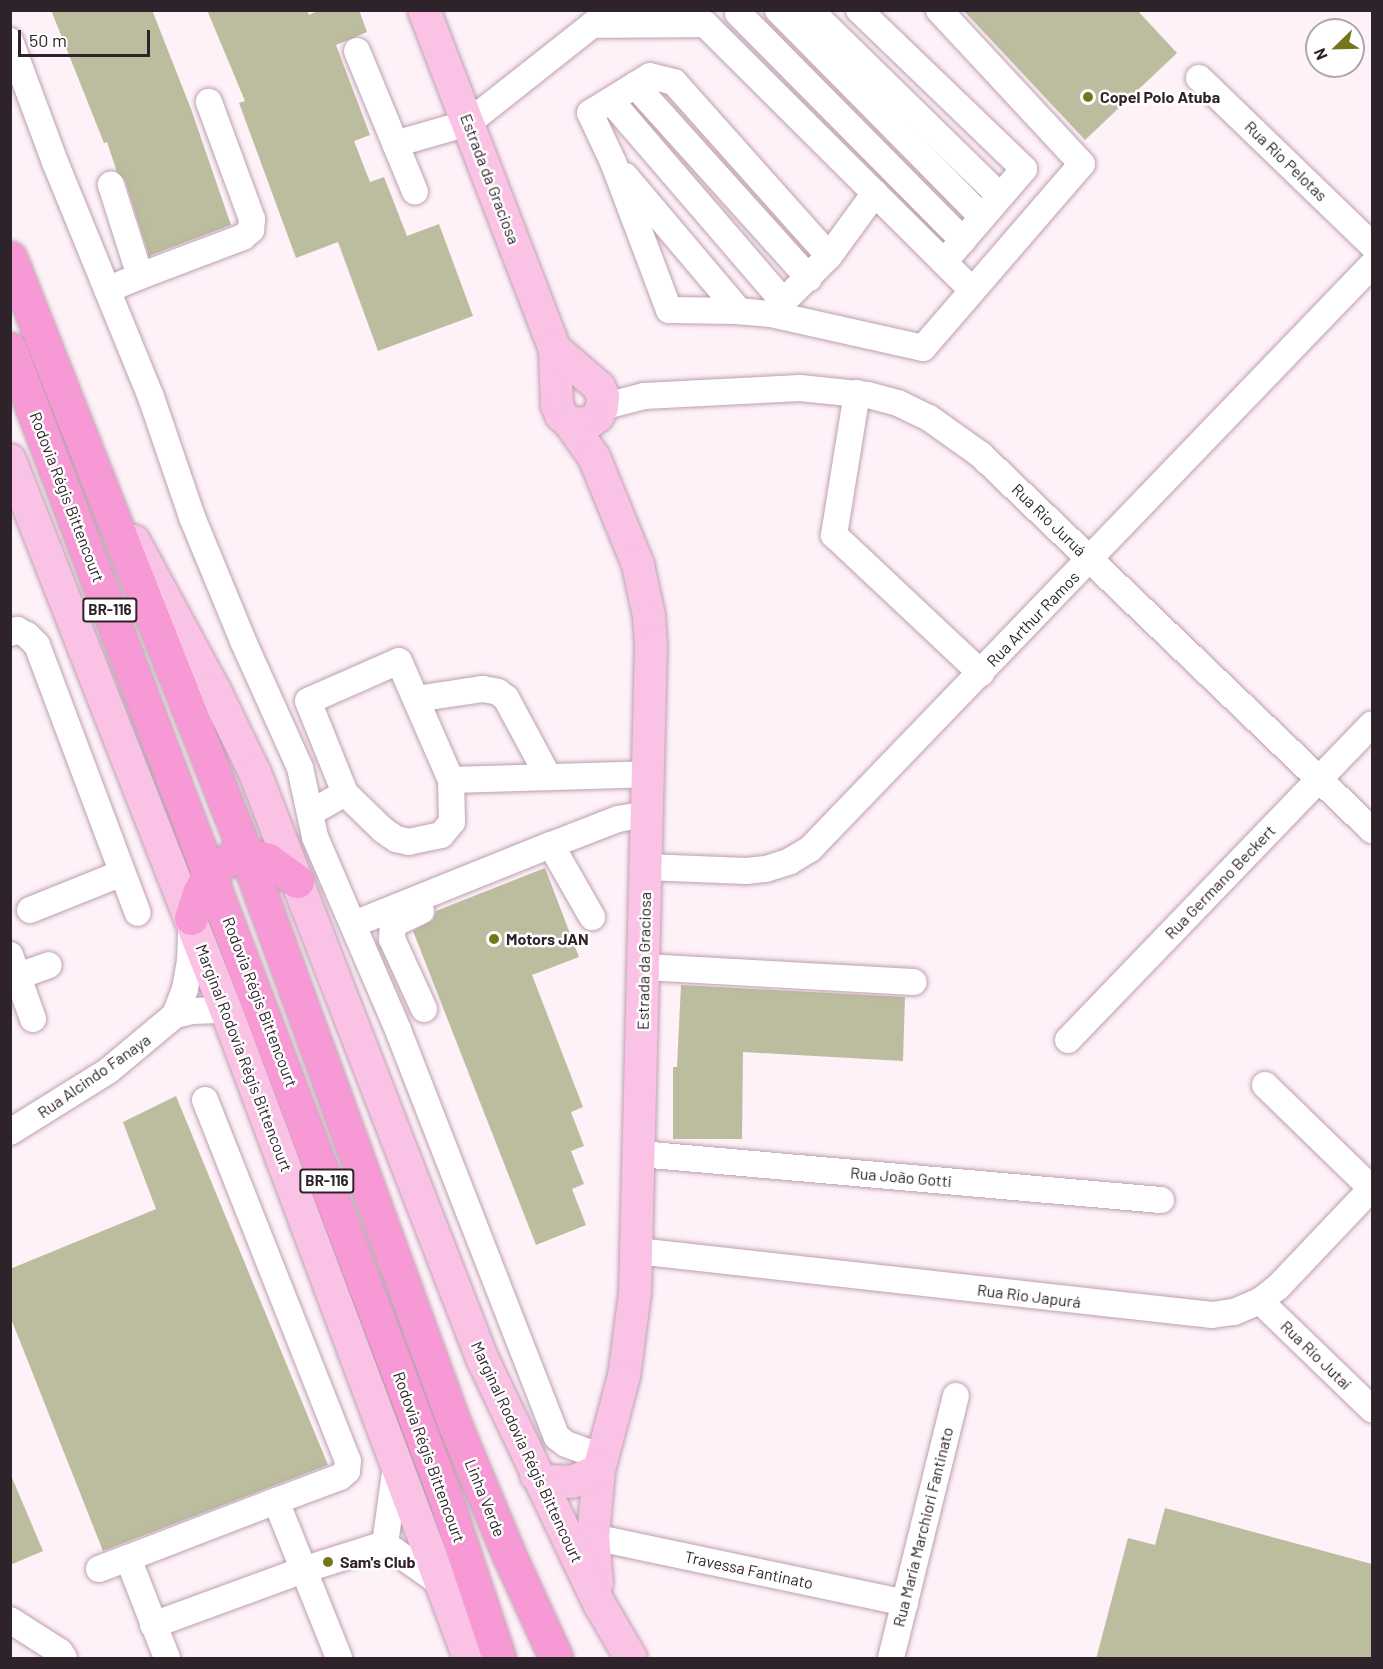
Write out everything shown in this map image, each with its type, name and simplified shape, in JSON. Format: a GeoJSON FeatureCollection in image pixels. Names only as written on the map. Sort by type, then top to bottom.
{"type":"FeatureCollection","features":[{"type":"Feature","properties":{"kind":"highway","name":"Rodovia Régis Bittencourt"},"geometry":{"type":"LineString","coordinates":[[10,258],[94,477],[246,854],[422,1334]]}},
{"type":"Feature","properties":{"kind":"highway","name":"Rodovia Régis Bittencourt"},"geometry":{"type":"LineString","coordinates":[[10,349],[210,871],[443,1491],[499,1659]]}},
{"type":"Feature","properties":{"kind":"highway"},"geometry":{"type":"LineString","coordinates":[[191,918],[199,893],[210,871],[233,857],[246,854],[268,860],[297,881]]}},
{"type":"Feature","properties":{"kind":"highway","name":"Linha Verde"},"geometry":{"type":"LineString","coordinates":[[422,1334],[492,1514],[556,1659]]}},
{"type":"Feature","properties":{"kind":"highway","name":"BR-116"},"geometry":{"type":"LineString","coordinates":[[443,1491],[477,1555],[521,1659]]}},
{"type":"Feature","properties":{"kind":"main road","name":"Estrada da Graciosa"},"geometry":{"type":"LineString","coordinates":[[424,10],[555,349],[586,401],[594,457],[626,532],[644,589],[651,644],[637,1251],[634,1303],[626,1365],[601,1463],[593,1538],[600,1605]]}},
{"type":"Feature","properties":{"kind":"main road","name":"Marginal Rodovia Régis Bittencourt"},"geometry":{"type":"LineString","coordinates":[[10,460],[191,918],[469,1659]]}},
{"type":"Feature","properties":{"kind":"main road","name":"Marginal Rodovia Régis Bittencourt"},"geometry":{"type":"LineString","coordinates":[[94,477],[137,547],[214,689],[255,773],[482,1358],[600,1605],[631,1659]]}},
{"type":"Feature","properties":{"kind":"main road"},"geometry":{"type":"LineString","coordinates":[[536,1475],[548,1481],[572,1482],[601,1463]]}},
{"type":"Feature","properties":{"kind":"street"},"geometry":{"type":"LineString","coordinates":[[778,10],[982,217]]}},
{"type":"Feature","properties":{"kind":"street"},"geometry":{"type":"LineString","coordinates":[[810,10],[1000,196]]}},
{"type":"Feature","properties":{"kind":"street"},"geometry":{"type":"LineString","coordinates":[[859,10],[1024,169],[944,262]]}},
{"type":"Feature","properties":{"kind":"street"},"geometry":{"type":"LineString","coordinates":[[829,256],[674,82],[650,76],[590,113],[613,162],[669,310],[777,308],[923,348],[1082,164],[939,10]]}},
{"type":"Feature","properties":{"kind":"street"},"geometry":{"type":"LineString","coordinates":[[395,144],[468,123],[601,18],[705,24],[741,12],[963,240]]}},
{"type":"Feature","properties":{"kind":"street"},"geometry":{"type":"LineString","coordinates":[[705,24],[972,290]]}},
{"type":"Feature","properties":{"kind":"street"},"geometry":{"type":"LineString","coordinates":[[10,41],[151,397],[205,549],[300,768],[315,837],[354,924],[557,1437],[601,1463]]}},
{"type":"Feature","properties":{"kind":"street"},"geometry":{"type":"LineString","coordinates":[[357,51],[415,192]]}},
{"type":"Feature","properties":{"kind":"street","name":"Rua Rio Pelotas"},"geometry":{"type":"LineString","coordinates":[[1199,78],[1372,245]]}},
{"type":"Feature","properties":{"kind":"street"},"geometry":{"type":"LineString","coordinates":[[635,85],[808,278]]}},
{"type":"Feature","properties":{"kind":"street"},"geometry":{"type":"LineString","coordinates":[[611,101],[777,308]]}},
{"type":"Feature","properties":{"kind":"street"},"geometry":{"type":"LineString","coordinates":[[107,290],[243,237],[251,230],[252,219],[209,102]]}},
{"type":"Feature","properties":{"kind":"street"},"geometry":{"type":"LineString","coordinates":[[613,162],[739,310]]}},
{"type":"Feature","properties":{"kind":"street"},"geometry":{"type":"LineString","coordinates":[[111,185],[140,276]]}},
{"type":"Feature","properties":{"kind":"street"},"geometry":{"type":"LineString","coordinates":[[777,308],[829,256],[875,193]]}},
{"type":"Feature","properties":{"kind":"street","name":"Rua Arthur Ramos"},"geometry":{"type":"LineString","coordinates":[[646,867],[746,872],[766,869],[790,861],[826,834],[1372,266]]}},
{"type":"Feature","properties":{"kind":"street","name":"Rua Rio Juruá"},"geometry":{"type":"LineString","coordinates":[[586,401],[800,388],[856,393],[898,403],[954,434],[981,455],[1372,830]]}},
{"type":"Feature","properties":{"kind":"street"},"geometry":{"type":"LineString","coordinates":[[856,393],[834,535],[981,673]]}},
{"type":"Feature","properties":{"kind":"street"},"geometry":{"type":"LineString","coordinates":[[10,633],[17,630],[27,635],[37,645],[138,913]]}},
{"type":"Feature","properties":{"kind":"street"},"geometry":{"type":"LineString","coordinates":[[399,661],[452,780],[452,822],[448,828],[441,835],[409,842],[396,839],[382,830],[345,793],[308,701],[399,661]]}},
{"type":"Feature","properties":{"kind":"street"},"geometry":{"type":"LineString","coordinates":[[416,699],[483,689],[498,692],[506,698],[548,776]]}},
{"type":"Feature","properties":{"kind":"street","name":"Rua Germano Beckert"},"geometry":{"type":"LineString","coordinates":[[1068,1040],[1372,724]]}},
{"type":"Feature","properties":{"kind":"street"},"geometry":{"type":"LineString","coordinates":[[452,780],[648,774]]}},
{"type":"Feature","properties":{"kind":"street"},"geometry":{"type":"LineString","coordinates":[[310,813],[345,793]]}},
{"type":"Feature","properties":{"kind":"street"},"geometry":{"type":"LineString","coordinates":[[354,924],[464,882],[550,844],[618,819],[647,814]]}},
{"type":"Feature","properties":{"kind":"street"},"geometry":{"type":"LineString","coordinates":[[550,844],[592,917]]}},
{"type":"Feature","properties":{"kind":"street"},"geometry":{"type":"LineString","coordinates":[[30,910],[122,873]]}},
{"type":"Feature","properties":{"kind":"street"},"geometry":{"type":"LineString","coordinates":[[424,1010],[392,939],[393,924],[448,900],[461,891],[464,882]]}},
{"type":"Feature","properties":{"kind":"street"},"geometry":{"type":"LineString","coordinates":[[175,1016],[185,989],[190,962],[191,918]]}},
{"type":"Feature","properties":{"kind":"street"},"geometry":{"type":"LineString","coordinates":[[33,1019],[13,970],[49,965]]}},
{"type":"Feature","properties":{"kind":"street"},"geometry":{"type":"LineString","coordinates":[[644,967],[914,982]]}},
{"type":"Feature","properties":{"kind":"street","name":"Rua Alcindo Fanaya"},"geometry":{"type":"LineString","coordinates":[[10,1132],[108,1071],[175,1016],[192,1011],[226,1010]]}},
{"type":"Feature","properties":{"kind":"street"},"geometry":{"type":"LineString","coordinates":[[1264,1085],[1372,1188]]}},
{"type":"Feature","properties":{"kind":"street"},"geometry":{"type":"LineString","coordinates":[[99,1569],[340,1477],[347,1471],[348,1461],[205,1100]]}},
{"type":"Feature","properties":{"kind":"street","name":"Rua João Gotti"},"geometry":{"type":"LineString","coordinates":[[640,1154],[1161,1200]]}},
{"type":"Feature","properties":{"kind":"street","name":"Rua Rio Japurá"},"geometry":{"type":"LineString","coordinates":[[637,1251],[1212,1316],[1234,1312],[1260,1301],[1278,1287],[1372,1188]]}},
{"type":"Feature","properties":{"kind":"street","name":"Rua Rio Jutaí"},"geometry":{"type":"LineString","coordinates":[[1260,1301],[1372,1409]]}},
{"type":"Feature","properties":{"kind":"street","name":"Rua Maria Marchiori Fantinato"},"geometry":{"type":"LineString","coordinates":[[891,1659],[956,1396]]}},
{"type":"Feature","properties":{"kind":"street"},"geometry":{"type":"LineString","coordinates":[[385,1544],[396,1466]]}},
{"type":"Feature","properties":{"kind":"street"},"geometry":{"type":"LineString","coordinates":[[276,1501],[339,1659]]}},
{"type":"Feature","properties":{"kind":"street","name":"Travessa Fantinato"},"geometry":{"type":"LineString","coordinates":[[593,1538],[904,1603]]}},
{"type":"Feature","properties":{"kind":"street"},"geometry":{"type":"LineString","coordinates":[[153,1625],[303,1570],[385,1544]]}},
{"type":"Feature","properties":{"kind":"street"},"geometry":{"type":"LineString","coordinates":[[385,1544],[440,1583]]}},
{"type":"Feature","properties":{"kind":"street"},"geometry":{"type":"LineString","coordinates":[[128,1558],[166,1659]]}},
{"type":"Feature","properties":{"kind":"street"},"geometry":{"type":"LineString","coordinates":[[10,1620],[60,1652],[64,1659]]}},
{"type":"Feature","properties":{"kind":"building"},"geometry":{"type":"Polygon","coordinates":[[[51,10],[152,10],[191,109],[231,225],[149,256],[125,180],[117,172],[107,142],[104,143],[51,10]]]}},
{"type":"Feature","properties":{"kind":"building"},"geometry":{"type":"Polygon","coordinates":[[[207,10],[307,10],[309,15],[319,10],[359,10],[367,32],[336,45],[370,135],[354,141],[370,182],[384,177],[407,236],[439,224],[473,316],[378,351],[338,242],[296,258],[239,103],[245,101],[207,10]]]}},
{"type":"Feature","properties":{"kind":"building","name":"Copel Polo Atuba"},"geometry":{"type":"Polygon","coordinates":[[[963,10],[1137,10],[1177,53],[1085,140],[963,10]]]}},
{"type":"Feature","properties":{"kind":"building"},"geometry":{"type":"Polygon","coordinates":[[[545,868],[579,957],[532,975],[583,1107],[571,1112],[584,1146],[571,1151],[584,1184],[572,1189],[586,1225],[536,1245],[413,931],[433,920],[436,911],[545,868]]]}},
{"type":"Feature","properties":{"kind":"building"},"geometry":{"type":"Polygon","coordinates":[[[681,985],[905,997],[903,1061],[743,1052],[742,1139],[673,1139],[673,1067],[677,1067],[681,985]]]}},
{"type":"Feature","properties":{"kind":"building"},"geometry":{"type":"Polygon","coordinates":[[[176,1096],[328,1465],[103,1551],[10,1316],[10,1269],[156,1209],[123,1122],[176,1096]]]}},
{"type":"Feature","properties":{"kind":"building"},"geometry":{"type":"Polygon","coordinates":[[[10,1473],[43,1551],[10,1565],[10,1473]]]}},
{"type":"Feature","properties":{"kind":"building"},"geometry":{"type":"Polygon","coordinates":[[[1165,1508],[1372,1564],[1372,1659],[1096,1659],[1128,1538],[1155,1545],[1165,1508]]]}},
{"type":"Feature","properties":{"kind":"place","name":"Copel Polo Atuba"},"geometry":{"type":"Point","coordinates":[1088,97]}},
{"type":"Feature","properties":{"kind":"place","name":"Motors JAN"},"geometry":{"type":"Point","coordinates":[494,939]}},
{"type":"Feature","properties":{"kind":"place","name":"Sam's Club"},"geometry":{"type":"Point","coordinates":[328,1562]}}]}
